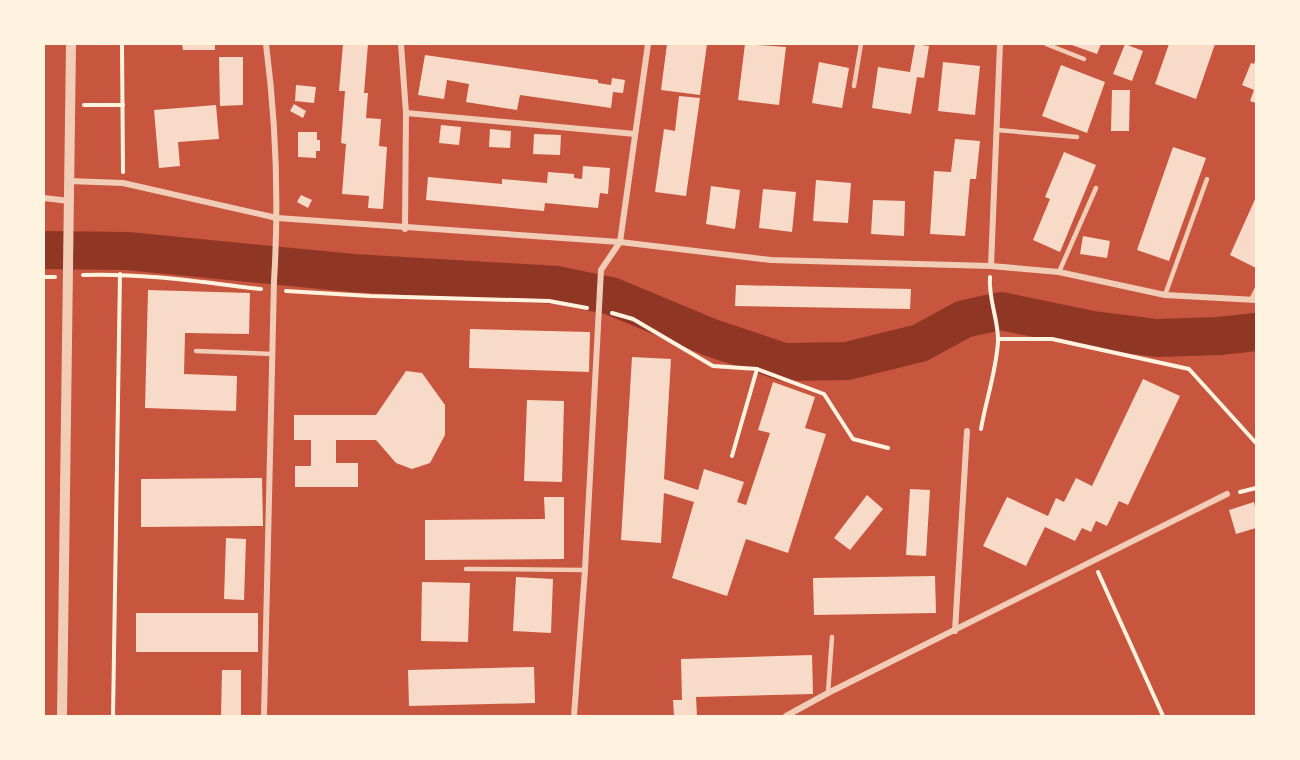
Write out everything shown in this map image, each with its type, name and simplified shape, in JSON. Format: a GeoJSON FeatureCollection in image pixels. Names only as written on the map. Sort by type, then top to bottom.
{"type":"FeatureCollection","features":[{"type":"Feature","properties":{"kind":"street"},"geometry":{"type":"LineString","coordinates":[[63,717],[71,44]]}},
{"type":"Feature","properties":{"kind":"street"},"geometry":{"type":"LineString","coordinates":[[264,717],[273,291],[278,218],[272,90],[266,44]]}},
{"type":"Feature","properties":{"kind":"street"},"geometry":{"type":"LineString","coordinates":[[401,44],[406,113],[405,229]]}},
{"type":"Feature","properties":{"kind":"street"},"geometry":{"type":"LineString","coordinates":[[574,717],[585,570],[601,270],[620,242],[648,44]]}},
{"type":"Feature","properties":{"kind":"street"},"geometry":{"type":"LineString","coordinates":[[992,266],[1000,44]]}},
{"type":"Feature","properties":{"kind":"street"},"geometry":{"type":"LineString","coordinates":[[406,113],[635,134]]}},
{"type":"Feature","properties":{"kind":"street"},"geometry":{"type":"LineString","coordinates":[[69,181],[123,183],[278,218],[405,229],[620,242],[771,260],[992,266],[1059,272],[1165,295],[1254,300]]}},
{"type":"Feature","properties":{"kind":"street"},"geometry":{"type":"LineString","coordinates":[[44,198],[69,201]]}},
{"type":"Feature","properties":{"kind":"street"},"geometry":{"type":"LineString","coordinates":[[955,631],[967,431]]}},
{"type":"Feature","properties":{"kind":"street"},"geometry":{"type":"LineString","coordinates":[[786,717],[828,693],[1227,494]]}},
{"type":"Feature","properties":{"kind":"lane"},"geometry":{"type":"LineString","coordinates":[[854,86],[861,44]]}},
{"type":"Feature","properties":{"kind":"lane"},"geometry":{"type":"LineString","coordinates":[[1046,44],[1084,59]]}},
{"type":"Feature","properties":{"kind":"lane"},"geometry":{"type":"LineString","coordinates":[[997,130],[1077,136]]}},
{"type":"Feature","properties":{"kind":"lane"},"geometry":{"type":"LineString","coordinates":[[1165,295],[1207,179]]}},
{"type":"Feature","properties":{"kind":"lane"},"geometry":{"type":"LineString","coordinates":[[1059,272],[1096,188]]}},
{"type":"Feature","properties":{"kind":"lane"},"geometry":{"type":"LineString","coordinates":[[1254,300],[1257,290]]}},
{"type":"Feature","properties":{"kind":"lane"},"geometry":{"type":"LineString","coordinates":[[196,351],[272,354]]}},
{"type":"Feature","properties":{"kind":"lane"},"geometry":{"type":"LineString","coordinates":[[466,569],[585,570]]}},
{"type":"Feature","properties":{"kind":"lane"},"geometry":{"type":"LineString","coordinates":[[828,693],[832,637]]}},
{"type":"Feature","properties":{"kind":"path"},"geometry":{"type":"LineString","coordinates":[[122,44],[123,183]]}},
{"type":"Feature","properties":{"kind":"path"},"geometry":{"type":"LineString","coordinates":[[70,105],[123,105]]}},
{"type":"Feature","properties":{"kind":"path"},"geometry":{"type":"LineString","coordinates":[[113,717],[120,274]]}},
{"type":"Feature","properties":{"kind":"path"},"geometry":{"type":"LineString","coordinates":[[68,276],[120,274],[158,276],[273,291],[549,301],[598,310],[633,319],[713,366],[757,369],[824,394],[853,440],[888,448]]}},
{"type":"Feature","properties":{"kind":"path"},"geometry":{"type":"LineString","coordinates":[[967,431],[981,430],[986,399],[994,378],[998,339],[990,287]]}},
{"type":"Feature","properties":{"kind":"path"},"geometry":{"type":"LineString","coordinates":[[998,339],[1052,339],[1189,369],[1257,443]]}},
{"type":"Feature","properties":{"kind":"path"},"geometry":{"type":"LineString","coordinates":[[732,456],[757,369]]}},
{"type":"Feature","properties":{"kind":"path"},"geometry":{"type":"LineString","coordinates":[[1094,562],[1163,717]]}},
{"type":"Feature","properties":{"kind":"building"},"geometry":{"type":"Polygon","coordinates":[[[182,44],[215,44],[215,50],[183,50],[182,44]]]}},
{"type":"Feature","properties":{"kind":"building"},"geometry":{"type":"Polygon","coordinates":[[[343,44],[368,44],[364,93],[368,93],[366,118],[381,119],[379,146],[387,147],[383,209],[368,208],[369,196],[342,194],[346,144],[341,143],[345,91],[339,91],[343,44]]]}},
{"type":"Feature","properties":{"kind":"building"},"geometry":{"type":"Polygon","coordinates":[[[667,44],[707,44],[700,95],[661,90],[667,44]]]}},
{"type":"Feature","properties":{"kind":"building"},"geometry":{"type":"Polygon","coordinates":[[[745,44],[786,47],[779,105],[738,100],[745,44]]]}},
{"type":"Feature","properties":{"kind":"building"},"geometry":{"type":"Polygon","coordinates":[[[915,44],[929,46],[924,78],[917,77],[911,114],[872,108],[878,67],[910,72],[915,44]]]}},
{"type":"Feature","properties":{"kind":"building"},"geometry":{"type":"Polygon","coordinates":[[[1069,44],[1101,44],[1097,54],[1069,44]]]}},
{"type":"Feature","properties":{"kind":"building"},"geometry":{"type":"Polygon","coordinates":[[[1125,44],[1143,51],[1132,81],[1113,74],[1125,44]]]}},
{"type":"Feature","properties":{"kind":"building"},"geometry":{"type":"Polygon","coordinates":[[[1169,44],[1215,44],[1196,99],[1155,84],[1169,44]]]}},
{"type":"Feature","properties":{"kind":"building"},"geometry":{"type":"Polygon","coordinates":[[[425,55],[598,80],[598,83],[611,85],[612,78],[625,80],[623,93],[613,92],[611,108],[520,95],[517,110],[466,102],[469,84],[447,80],[444,99],[418,95],[425,55]]]}},
{"type":"Feature","properties":{"kind":"building"},"geometry":{"type":"Polygon","coordinates":[[[219,57],[243,57],[243,105],[220,106],[219,57]]]}},
{"type":"Feature","properties":{"kind":"building"},"geometry":{"type":"Polygon","coordinates":[[[1256,57],[1256,103],[1250,101],[1254,90],[1242,85],[1256,57]]]}},
{"type":"Feature","properties":{"kind":"building"},"geometry":{"type":"Polygon","coordinates":[[[819,62],[849,68],[842,108],[812,103],[819,62]]]}},
{"type":"Feature","properties":{"kind":"building"},"geometry":{"type":"Polygon","coordinates":[[[943,62],[980,66],[975,115],[938,111],[943,62]]]}},
{"type":"Feature","properties":{"kind":"building"},"geometry":{"type":"Polygon","coordinates":[[[1061,65],[1105,82],[1087,133],[1042,116],[1061,65]]]}},
{"type":"Feature","properties":{"kind":"building"},"geometry":{"type":"Polygon","coordinates":[[[296,85],[316,87],[314,103],[295,101],[296,85]]]}},
{"type":"Feature","properties":{"kind":"building"},"geometry":{"type":"Polygon","coordinates":[[[1112,90],[1130,90],[1129,131],[1111,131],[1112,90]]]}},
{"type":"Feature","properties":{"kind":"building"},"geometry":{"type":"Polygon","coordinates":[[[679,96],[700,98],[686,196],[655,192],[664,129],[675,131],[679,96]]]}},
{"type":"Feature","properties":{"kind":"building"},"geometry":{"type":"Polygon","coordinates":[[[294,104],[306,111],[303,118],[290,111],[294,104]]]}},
{"type":"Feature","properties":{"kind":"building"},"geometry":{"type":"Polygon","coordinates":[[[216,105],[219,139],[178,142],[180,166],[159,168],[154,110],[216,105]]]}},
{"type":"Feature","properties":{"kind":"building"},"geometry":{"type":"Polygon","coordinates":[[[441,125],[461,127],[459,145],[439,143],[441,125]]]}},
{"type":"Feature","properties":{"kind":"building"},"geometry":{"type":"Polygon","coordinates":[[[490,129],[511,131],[510,148],[489,147],[490,129]]]}},
{"type":"Feature","properties":{"kind":"building"},"geometry":{"type":"Polygon","coordinates":[[[298,132],[317,132],[320,151],[316,151],[316,158],[298,157],[298,132]]]}},
{"type":"Feature","properties":{"kind":"building"},"geometry":{"type":"Polygon","coordinates":[[[534,134],[561,135],[560,155],[533,154],[534,134]]]}},
{"type":"Feature","properties":{"kind":"building"},"geometry":{"type":"Polygon","coordinates":[[[955,139],[980,141],[976,179],[970,179],[965,236],[930,234],[934,171],[951,172],[955,139]]]}},
{"type":"Feature","properties":{"kind":"building"},"geometry":{"type":"Polygon","coordinates":[[[1173,147],[1206,158],[1169,261],[1137,250],[1173,147]]]}},
{"type":"Feature","properties":{"kind":"building"},"geometry":{"type":"Polygon","coordinates":[[[1064,152],[1096,165],[1060,252],[1033,240],[1050,199],[1045,197],[1064,152]]]}},
{"type":"Feature","properties":{"kind":"building"},"geometry":{"type":"Polygon","coordinates":[[[583,166],[610,168],[608,194],[600,193],[598,208],[545,203],[544,211],[426,200],[428,177],[502,184],[502,179],[547,183],[548,172],[574,174],[574,178],[582,179],[583,166]]]}},
{"type":"Feature","properties":{"kind":"building"},"geometry":{"type":"Polygon","coordinates":[[[816,180],[851,183],[848,223],[813,221],[816,180]]]}},
{"type":"Feature","properties":{"kind":"building"},"geometry":{"type":"Polygon","coordinates":[[[711,186],[740,190],[735,229],[706,224],[711,186]]]}},
{"type":"Feature","properties":{"kind":"building"},"geometry":{"type":"Polygon","coordinates":[[[763,189],[796,192],[792,232],[759,228],[763,189]]]}},
{"type":"Feature","properties":{"kind":"building"},"geometry":{"type":"Polygon","coordinates":[[[301,195],[312,200],[308,208],[297,202],[301,195]]]}},
{"type":"Feature","properties":{"kind":"building"},"geometry":{"type":"Polygon","coordinates":[[[1256,197],[1256,268],[1230,255],[1256,197]]]}},
{"type":"Feature","properties":{"kind":"building"},"geometry":{"type":"Polygon","coordinates":[[[873,200],[905,201],[904,236],[871,234],[873,200]]]}},
{"type":"Feature","properties":{"kind":"building"},"geometry":{"type":"Polygon","coordinates":[[[1083,236],[1110,241],[1107,258],[1080,254],[1083,236]]]}},
{"type":"Feature","properties":{"kind":"building"},"geometry":{"type":"Polygon","coordinates":[[[736,285],[911,289],[910,309],[735,306],[736,285]]]}},
{"type":"Feature","properties":{"kind":"building"},"geometry":{"type":"Polygon","coordinates":[[[148,290],[250,293],[249,334],[185,333],[184,374],[237,376],[236,411],[145,408],[148,290]]]}},
{"type":"Feature","properties":{"kind":"building"},"geometry":{"type":"Polygon","coordinates":[[[470,329],[590,332],[589,372],[469,368],[470,329]]]}},
{"type":"Feature","properties":{"kind":"building"},"geometry":{"type":"Polygon","coordinates":[[[632,357],[671,359],[664,479],[698,490],[704,469],[744,482],[737,502],[746,505],[770,433],[758,430],[773,382],[815,397],[805,428],[826,434],[788,553],[746,539],[727,596],[672,578],[694,502],[664,493],[661,543],[621,540],[632,357]]]}},
{"type":"Feature","properties":{"kind":"building"},"geometry":{"type":"Polygon","coordinates":[[[406,371],[422,373],[445,405],[445,435],[430,463],[412,469],[396,463],[376,440],[336,440],[336,463],[358,463],[358,487],[295,487],[295,466],[311,466],[311,440],[294,440],[294,415],[376,415],[406,371]]]}},
{"type":"Feature","properties":{"kind":"building"},"geometry":{"type":"Polygon","coordinates":[[[1143,379],[1180,396],[1128,505],[1119,501],[1107,526],[1096,521],[1091,532],[1082,528],[1075,541],[1045,527],[1026,566],[983,546],[1007,497],[1048,516],[1056,498],[1064,502],[1076,478],[1092,486],[1143,379]]]}},
{"type":"Feature","properties":{"kind":"building"},"geometry":{"type":"Polygon","coordinates":[[[527,400],[564,401],[562,482],[524,481],[527,400]]]}},
{"type":"Feature","properties":{"kind":"building"},"geometry":{"type":"Polygon","coordinates":[[[262,478],[263,526],[141,527],[141,479],[262,478]]]}},
{"type":"Feature","properties":{"kind":"building"},"geometry":{"type":"Polygon","coordinates":[[[910,489],[930,490],[926,556],[906,555],[910,489]]]}},
{"type":"Feature","properties":{"kind":"building"},"geometry":{"type":"Polygon","coordinates":[[[867,495],[883,509],[850,550],[834,538],[867,495]]]}},
{"type":"Feature","properties":{"kind":"building"},"geometry":{"type":"Polygon","coordinates":[[[544,497],[564,497],[564,559],[425,560],[425,520],[545,519],[544,497]]]}},
{"type":"Feature","properties":{"kind":"building"},"geometry":{"type":"Polygon","coordinates":[[[1254,502],[1256,528],[1236,534],[1229,510],[1254,502]]]}},
{"type":"Feature","properties":{"kind":"building"},"geometry":{"type":"Polygon","coordinates":[[[226,538],[246,539],[244,600],[224,599],[226,538]]]}},
{"type":"Feature","properties":{"kind":"building"},"geometry":{"type":"Polygon","coordinates":[[[935,576],[936,613],[814,615],[813,578],[935,576]]]}},
{"type":"Feature","properties":{"kind":"building"},"geometry":{"type":"Polygon","coordinates":[[[516,577],[553,579],[551,633],[513,631],[516,577]]]}},
{"type":"Feature","properties":{"kind":"building"},"geometry":{"type":"Polygon","coordinates":[[[422,582],[470,583],[468,642],[421,641],[422,582]]]}},
{"type":"Feature","properties":{"kind":"building"},"geometry":{"type":"Polygon","coordinates":[[[136,613],[258,613],[258,652],[136,652],[136,613]]]}},
{"type":"Feature","properties":{"kind":"building"},"geometry":{"type":"Polygon","coordinates":[[[812,655],[813,694],[696,697],[697,716],[674,716],[673,700],[682,700],[681,659],[812,655]]]}},
{"type":"Feature","properties":{"kind":"building"},"geometry":{"type":"Polygon","coordinates":[[[534,667],[535,703],[409,706],[408,670],[534,667]]]}},
{"type":"Feature","properties":{"kind":"building"},"geometry":{"type":"Polygon","coordinates":[[[222,670],[241,670],[241,716],[221,716],[222,670]]]}},
{"type":"Feature","properties":{"kind":"waterway"},"geometry":{"type":"LineString","coordinates":[[44,250],[127,251],[353,273],[557,285],[611,296],[712,338],[784,362],[847,361],[920,343],[964,319],[1001,311],[1093,330],[1157,338],[1256,332]]}}]}
